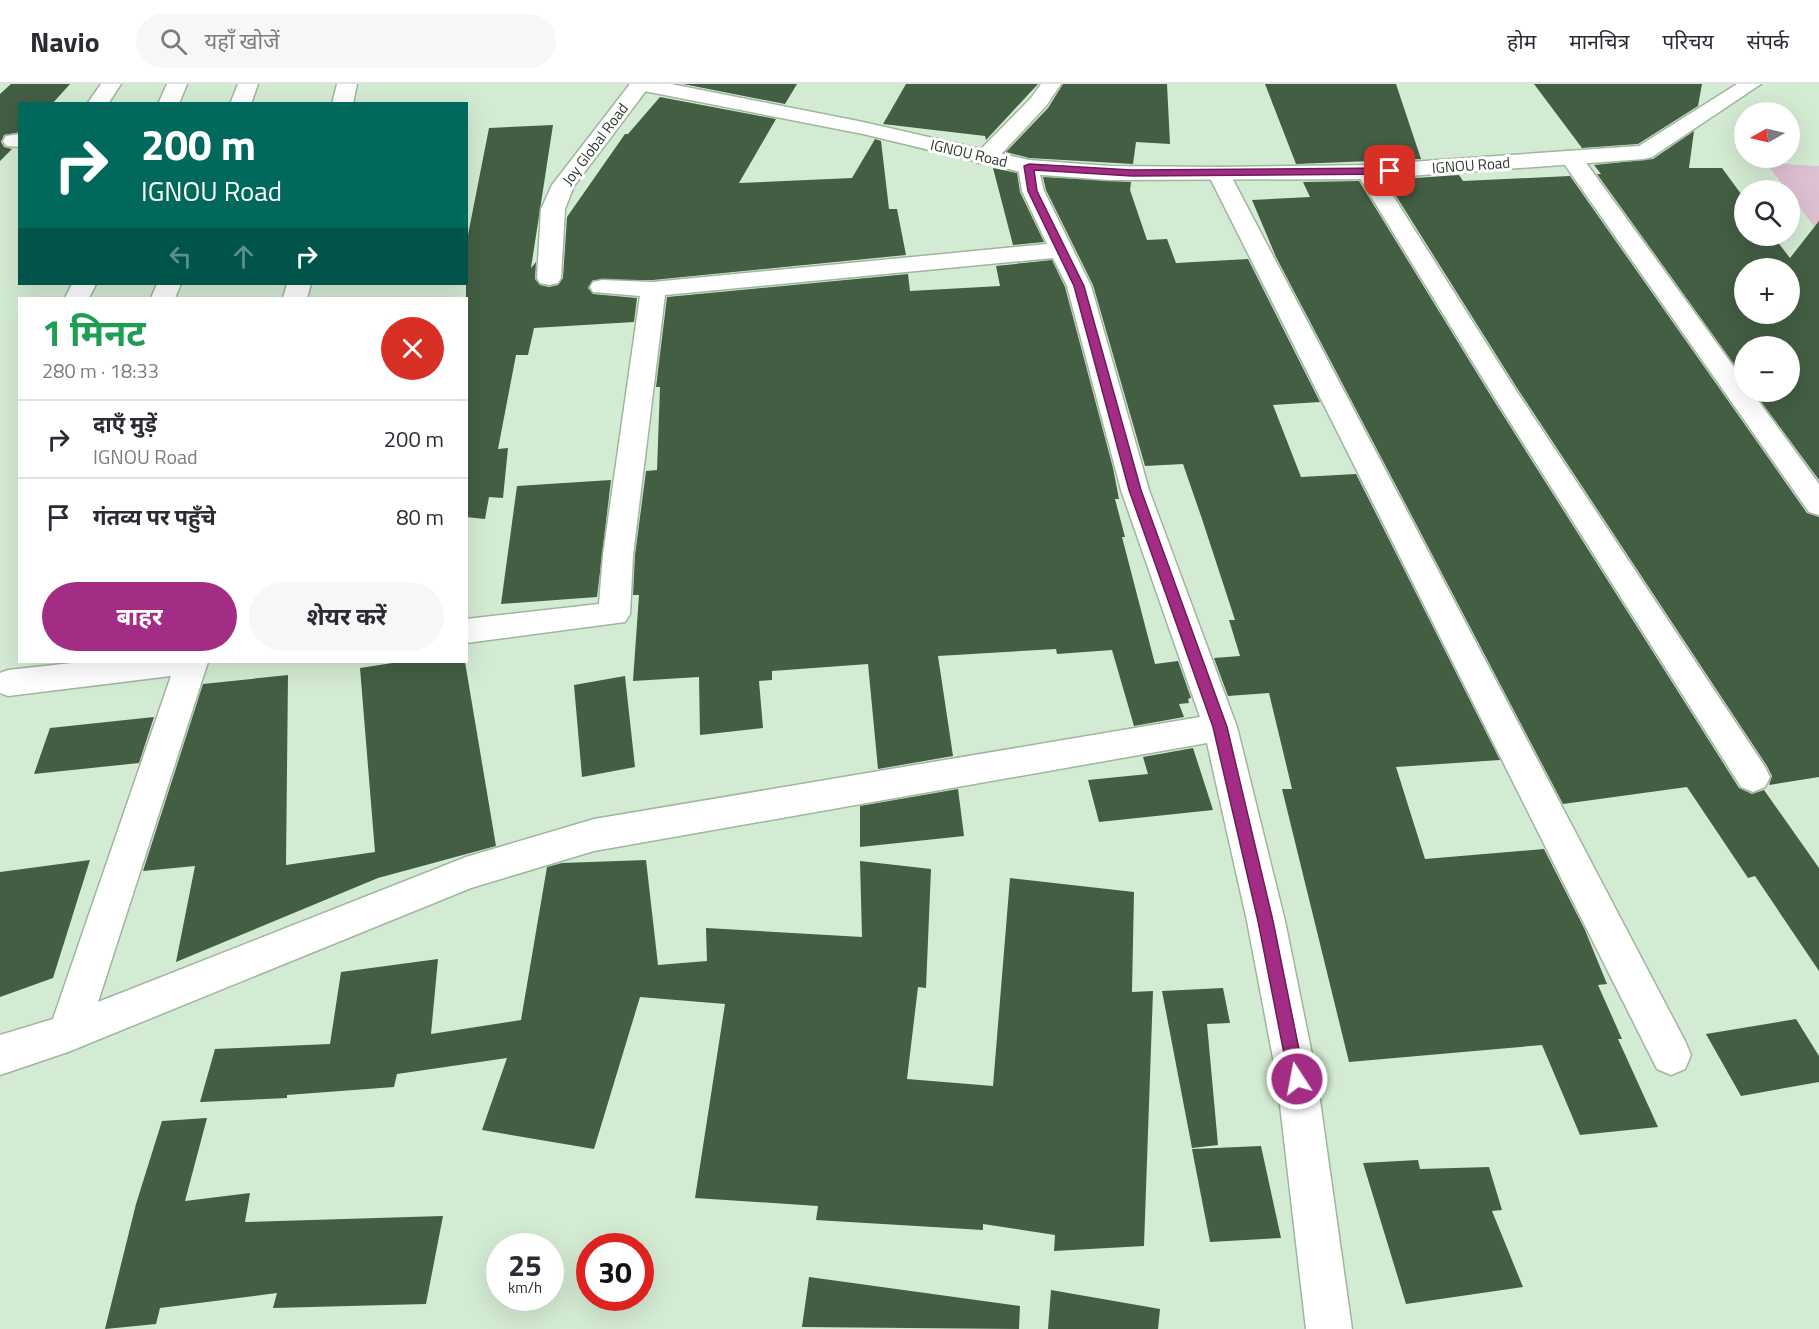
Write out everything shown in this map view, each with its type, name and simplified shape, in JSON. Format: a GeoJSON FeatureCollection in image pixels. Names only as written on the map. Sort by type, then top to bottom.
{"type":"FeatureCollection","features":[{"type":"Feature","properties":{"kind":"street"},"geometry":{"type":"LineString","coordinates":[[98,102],[111,84]]}},
{"type":"Feature","properties":{"kind":"street"},"geometry":{"type":"LineString","coordinates":[[169,102],[177,84]]}},
{"type":"Feature","properties":{"kind":"street"},"geometry":{"type":"LineString","coordinates":[[241,102],[248,84]]}},
{"type":"Feature","properties":{"kind":"street"},"geometry":{"type":"LineString","coordinates":[[342,102],[347,84]]}},
{"type":"Feature","properties":{"kind":"street","name":"IGNOU Road"},"geometry":{"type":"LineString","coordinates":[[640,84],[863,128],[985,158],[1029,166],[1110,172],[1219,174],[1367,172],[1644,152],[1751,84]]}},
{"type":"Feature","properties":{"kind":"street","name":"Joy Global Road"},"geometry":{"type":"LineString","coordinates":[[549,278],[553,209],[562,185],[640,84]]}},
{"type":"Feature","properties":{"kind":"street"},"geometry":{"type":"LineString","coordinates":[[985,158],[1039,102],[1051,84]]}},
{"type":"Feature","properties":{"kind":"street"},"geometry":{"type":"LineString","coordinates":[[1571,158],[1819,505]]}},
{"type":"Feature","properties":{"kind":"street"},"geometry":{"type":"LineString","coordinates":[[1029,166],[1033,191],[1079,286],[1135,490],[1220,727],[1266,921],[1297,1079],[1329,1329]]}},
{"type":"Feature","properties":{"kind":"street"},"geometry":{"type":"LineString","coordinates":[[1367,172],[1506,395],[1753,777]]}},
{"type":"Feature","properties":{"kind":"street"},"geometry":{"type":"LineString","coordinates":[[1219,174],[1671,1055]]}},
{"type":"Feature","properties":{"kind":"street"},"geometry":{"type":"LineString","coordinates":[[602,287],[653,289],[1062,250]]}},
{"type":"Feature","properties":{"kind":"street"},"geometry":{"type":"LineString","coordinates":[[468,631],[614,614],[618,555],[653,289]]}},
{"type":"Feature","properties":{"kind":"street"},"geometry":{"type":"LineString","coordinates":[[9,680],[174,663]]}},
{"type":"Feature","properties":{"kind":"street"},"geometry":{"type":"LineString","coordinates":[[68,1033],[192,663]]}},
{"type":"Feature","properties":{"kind":"street"},"geometry":{"type":"LineString","coordinates":[[0,1055],[68,1033],[466,873],[594,835],[1220,727]]}},
{"type":"Feature","properties":{"kind":"shaded area"},"geometry":{"type":"Polygon","coordinates":[[[1800,165],[1819,166],[1819,233],[1800,208],[1800,180],[1779,180],[1770,168],[1800,168],[1800,165]]]}},
{"type":"Feature","properties":{"kind":"building"},"geometry":{"type":"Polygon","coordinates":[[[11,84],[70,84],[54,102],[18,102],[18,132],[4,135],[1,142],[4,147],[12,149],[0,161],[0,94],[11,84]]]}},
{"type":"Feature","properties":{"kind":"building"},"geometry":{"type":"Polygon","coordinates":[[[683,84],[797,84],[785,104],[683,84]]]}},
{"type":"Feature","properties":{"kind":"building"},"geometry":{"type":"Polygon","coordinates":[[[906,84],[1038,84],[986,140],[985,136],[883,124],[906,84]]]}},
{"type":"Feature","properties":{"kind":"building"},"geometry":{"type":"Polygon","coordinates":[[[1063,84],[1167,84],[1170,144],[1136,142],[1133,164],[1029,158],[1006,152],[1048,108],[1063,84]]]}},
{"type":"Feature","properties":{"kind":"building"},"geometry":{"type":"Polygon","coordinates":[[[1265,84],[1396,84],[1421,159],[1296,164],[1265,84]]]}},
{"type":"Feature","properties":{"kind":"building"},"geometry":{"type":"Polygon","coordinates":[[[1534,84],[1702,84],[1698,106],[1638,144],[1582,148],[1534,84]]]}},
{"type":"Feature","properties":{"kind":"building"},"geometry":{"type":"Polygon","coordinates":[[[660,97],[776,119],[739,183],[852,178],[875,139],[881,141],[889,209],[897,209],[906,255],[653,280],[593,280],[588,288],[593,294],[637,298],[634,322],[534,328],[528,355],[516,355],[498,449],[508,448],[503,498],[489,497],[485,519],[468,517],[468,297],[466,297],[466,285],[468,285],[468,235],[489,128],[553,125],[531,268],[536,262],[535,279],[540,285],[549,287],[558,285],[563,278],[567,217],[625,134],[628,134],[660,97]]]}},
{"type":"Feature","properties":{"kind":"building"},"geometry":{"type":"Polygon","coordinates":[[[1694,131],[1689,168],[1722,168],[1734,184],[1734,246],[1781,246],[1790,258],[1819,221],[1819,480],[1761,402],[1800,402],[1800,336],[1734,336],[1734,364],[1597,174],[1601,174],[1594,165],[1653,159],[1694,131]]]}},
{"type":"Feature","properties":{"kind":"building"},"geometry":{"type":"Polygon","coordinates":[[[993,168],[1017,173],[1020,192],[1044,242],[1013,245],[993,168]]]}},
{"type":"Feature","properties":{"kind":"building"},"geometry":{"type":"Polygon","coordinates":[[[1459,175],[1463,181],[1570,176],[1807,513],[1819,517],[1819,777],[1769,785],[1772,776],[1767,766],[1517,388],[1386,180],[1459,175]]]}},
{"type":"Feature","properties":{"kind":"building"},"geometry":{"type":"Polygon","coordinates":[[[1043,177],[1131,182],[1130,190],[1147,240],[1167,239],[1176,263],[1248,259],[1320,402],[1273,405],[1301,477],[1356,474],[1500,760],[1396,767],[1425,859],[1544,849],[1585,930],[1607,984],[1598,985],[1622,1039],[1618,1039],[1658,1127],[1580,1135],[1542,1045],[1349,1062],[1282,789],[1292,789],[1269,693],[1228,696],[1214,658],[1240,656],[1229,620],[1235,620],[1183,464],[1145,466],[1093,285],[1046,190],[1043,177]]]}},
{"type":"Feature","properties":{"kind":"building"},"geometry":{"type":"Polygon","coordinates":[[[1359,181],[1491,396],[1739,788],[1752,794],[1764,790],[1819,868],[1819,971],[1755,876],[1748,878],[1687,787],[1563,804],[1276,257],[1252,200],[1310,197],[1303,182],[1359,181]]]}},
{"type":"Feature","properties":{"kind":"building"},"geometry":{"type":"Polygon","coordinates":[[[1052,260],[1065,287],[1113,468],[1119,499],[1115,499],[1125,537],[1122,537],[1155,664],[1178,661],[1191,698],[1188,699],[1189,703],[1179,704],[1184,717],[1134,726],[1112,650],[1057,654],[1056,649],[938,656],[953,756],[878,769],[868,664],[772,671],[772,680],[759,681],[763,728],[700,735],[699,677],[633,681],[639,595],[633,595],[635,555],[646,471],[657,470],[660,387],[656,387],[667,297],[908,274],[910,291],[1000,286],[996,266],[1052,260]]]}},
{"type":"Feature","properties":{"kind":"building"},"geometry":{"type":"Polygon","coordinates":[[[611,480],[597,597],[501,604],[517,486],[611,480]]]}},
{"type":"Feature","properties":{"kind":"building"},"geometry":{"type":"Polygon","coordinates":[[[392,663],[465,663],[496,846],[378,878],[176,962],[195,866],[143,871],[203,684],[288,675],[286,865],[375,852],[360,668],[392,663]]]}},
{"type":"Feature","properties":{"kind":"building"},"geometry":{"type":"Polygon","coordinates":[[[625,676],[635,767],[582,777],[574,685],[625,676]]]}},
{"type":"Feature","properties":{"kind":"building"},"geometry":{"type":"Polygon","coordinates":[[[154,717],[139,763],[34,774],[50,728],[154,717]]]}},
{"type":"Feature","properties":{"kind":"building"},"geometry":{"type":"Polygon","coordinates":[[[1193,748],[1213,810],[1099,822],[1088,780],[1148,774],[1143,757],[1193,748]]]}},
{"type":"Feature","properties":{"kind":"building"},"geometry":{"type":"Polygon","coordinates":[[[958,789],[964,836],[860,847],[860,806],[958,789]]]}},
{"type":"Feature","properties":{"kind":"building"},"geometry":{"type":"Polygon","coordinates":[[[90,860],[53,978],[0,997],[0,872],[90,860]]]}},
{"type":"Feature","properties":{"kind":"building"},"geometry":{"type":"Polygon","coordinates":[[[646,860],[658,965],[707,961],[706,928],[862,937],[860,861],[931,869],[926,988],[918,987],[907,1079],[993,1086],[1010,878],[1134,892],[1132,992],[1153,991],[1144,1246],[1054,1251],[1055,1235],[983,1224],[983,1230],[816,1220],[818,1206],[695,1198],[725,1004],[640,997],[594,1149],[482,1130],[507,1058],[397,1074],[394,1087],[287,1095],[287,1098],[200,1102],[215,1049],[330,1044],[341,972],[438,959],[431,1034],[521,1020],[547,867],[562,863],[646,860]]]}},
{"type":"Feature","properties":{"kind":"building"},"geometry":{"type":"Polygon","coordinates":[[[1223,988],[1230,1023],[1207,1024],[1218,1145],[1192,1148],[1162,991],[1223,988]]]}},
{"type":"Feature","properties":{"kind":"building"},"geometry":{"type":"Polygon","coordinates":[[[1796,1019],[1819,1056],[1819,1082],[1741,1096],[1706,1034],[1796,1019]]]}},
{"type":"Feature","properties":{"kind":"building"},"geometry":{"type":"Polygon","coordinates":[[[207,1118],[185,1201],[250,1193],[245,1222],[443,1216],[426,1304],[273,1308],[277,1293],[160,1308],[156,1324],[105,1329],[136,1204],[162,1121],[207,1118]]]}},
{"type":"Feature","properties":{"kind":"building"},"geometry":{"type":"Polygon","coordinates":[[[1261,1146],[1281,1238],[1210,1242],[1192,1149],[1261,1146]]]}},
{"type":"Feature","properties":{"kind":"building"},"geometry":{"type":"Polygon","coordinates":[[[1418,1160],[1420,1169],[1489,1167],[1502,1210],[1492,1211],[1523,1287],[1406,1304],[1363,1163],[1418,1160]]]}},
{"type":"Feature","properties":{"kind":"building"},"geometry":{"type":"Polygon","coordinates":[[[809,1277],[1020,1306],[1019,1329],[802,1327],[809,1277]]]}},
{"type":"Feature","properties":{"kind":"building"},"geometry":{"type":"Polygon","coordinates":[[[1051,1290],[1160,1309],[1158,1329],[1048,1329],[1051,1290]]]}},
{"type":"Feature","properties":{"kind":"route"},"geometry":{"type":"LineString","coordinates":[[1297,1079],[1266,921],[1220,727],[1135,490],[1079,286],[1033,191],[1029,166],[1132,173],[1390,171]]}}]}
